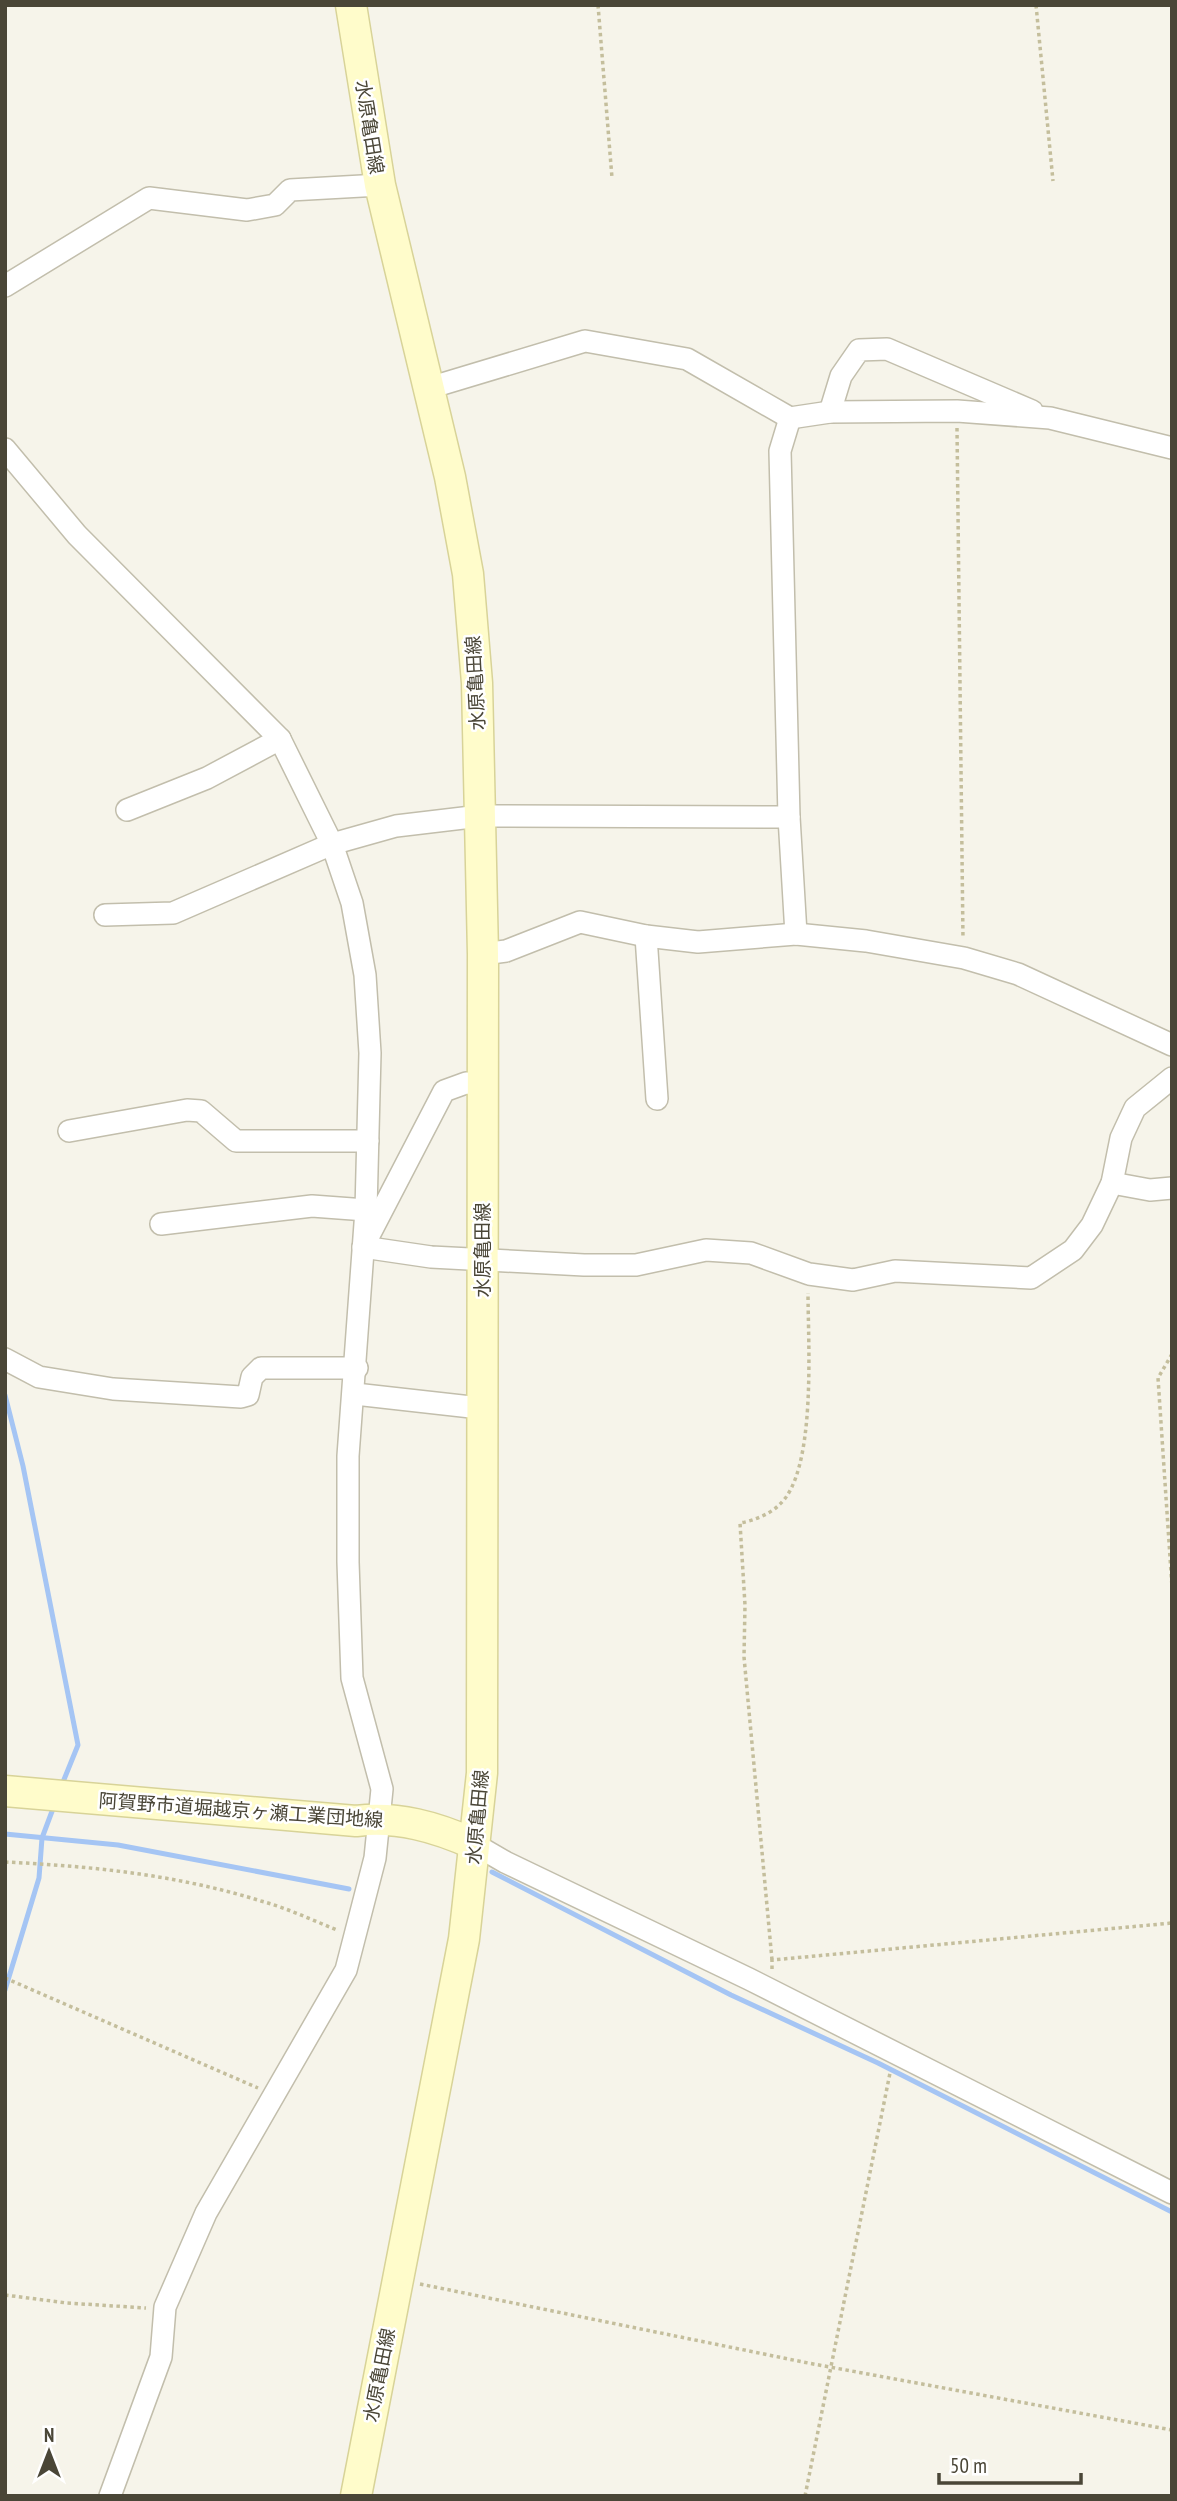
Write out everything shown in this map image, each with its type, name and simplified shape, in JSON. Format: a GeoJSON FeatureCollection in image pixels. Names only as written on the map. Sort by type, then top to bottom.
{"type":"FeatureCollection","features":[{"type":"Feature","properties":{"kind":"main road","name":"水原亀田線"},"geometry":{"type":"LineString","coordinates":[[351,5],[380,185],[450,477],[468,574],[477,682],[483,954],[480,1408],[482,1773],[464,1939],[356,2496]]}},
{"type":"Feature","properties":{"kind":"main road","name":"阿賀野市道堀越京ヶ瀬工業団地線"},"geometry":{"type":"LineString","coordinates":[[5,1791],[356,1821],[381,1818],[447,1832],[474,1844]]}},
{"type":"Feature","properties":{"kind":"street"},"geometry":{"type":"LineString","coordinates":[[5,286],[149,198],[247,210],[275,205],[290,190],[380,185]]}},
{"type":"Feature","properties":{"kind":"street"},"geometry":{"type":"LineString","coordinates":[[429,388],[585,341],[687,359],[790,418],[830,412],[957,411],[1050,418]]}},
{"type":"Feature","properties":{"kind":"street"},"geometry":{"type":"LineString","coordinates":[[830,412],[841,376],[859,350],[872,347],[887,349],[1050,418],[1172,448]]}},
{"type":"Feature","properties":{"kind":"street"},"geometry":{"type":"LineString","coordinates":[[790,418],[779,451],[789,817],[796,934]]}},
{"type":"Feature","properties":{"kind":"street"},"geometry":{"type":"LineString","coordinates":[[5,449],[77,535],[280,738],[332,844],[352,903],[365,975],[370,1053],[366,1210],[357,1367],[348,1456],[352,1678],[382,1789],[375,1858],[346,1970],[206,2213],[164,2307],[161,2357],[110,2496]]}},
{"type":"Feature","properties":{"kind":"street"},"geometry":{"type":"LineString","coordinates":[[127,810],[207,778],[280,738]]}},
{"type":"Feature","properties":{"kind":"street"},"geometry":{"type":"LineString","coordinates":[[105,915],[173,913],[332,844],[396,826],[480,816],[789,817]]}},
{"type":"Feature","properties":{"kind":"street"},"geometry":{"type":"LineString","coordinates":[[483,954],[506,951],[580,922],[646,936],[698,942],[796,934],[866,941],[964,958],[1018,974],[1172,1045]]}},
{"type":"Feature","properties":{"kind":"street"},"geometry":{"type":"LineString","coordinates":[[646,936],[657,1099]]}},
{"type":"Feature","properties":{"kind":"street"},"geometry":{"type":"LineString","coordinates":[[363,1247],[483,1260],[636,1265],[706,1250],[751,1253],[808,1274],[853,1280],[895,1271],[1031,1278],[1073,1250],[1092,1225],[1112,1183],[1121,1138],[1135,1108],[1172,1078]]}},
{"type":"Feature","properties":{"kind":"street"},"geometry":{"type":"LineString","coordinates":[[363,1247],[444,1091],[466,1083],[482,1084]]}},
{"type":"Feature","properties":{"kind":"street"},"geometry":{"type":"LineString","coordinates":[[69,1132],[187,1110],[201,1111],[236,1140],[368,1141]]}},
{"type":"Feature","properties":{"kind":"street"},"geometry":{"type":"LineString","coordinates":[[1112,1183],[1150,1190],[1172,1188]]}},
{"type":"Feature","properties":{"kind":"street"},"geometry":{"type":"LineString","coordinates":[[160,1224],[312,1206],[366,1210]]}},
{"type":"Feature","properties":{"kind":"street"},"geometry":{"type":"LineString","coordinates":[[5,1359],[39,1377],[113,1389],[241,1397],[248,1395],[252,1377],[261,1368],[357,1367]]}},
{"type":"Feature","properties":{"kind":"street"},"geometry":{"type":"LineString","coordinates":[[355,1394],[480,1408]]}},
{"type":"Feature","properties":{"kind":"street"},"geometry":{"type":"LineString","coordinates":[[474,1844],[505,1862],[774,1992],[1172,2193]]}},
{"type":"Feature","properties":{"kind":"path"},"geometry":{"type":"LineString","coordinates":[[598,5],[612,178]]}},
{"type":"Feature","properties":{"kind":"path"},"geometry":{"type":"LineString","coordinates":[[1037,5],[1053,181]]}},
{"type":"Feature","properties":{"kind":"path"},"geometry":{"type":"LineString","coordinates":[[957,411],[964,958]]}},
{"type":"Feature","properties":{"kind":"path"},"geometry":{"type":"LineString","coordinates":[[774,1992],[744,1657],[746,1605],[740,1523],[750,1522],[780,1505],[794,1482],[806,1438],[808,1274]]}},
{"type":"Feature","properties":{"kind":"path"},"geometry":{"type":"LineString","coordinates":[[1172,1354],[1158,1378],[1172,1587]]}},
{"type":"Feature","properties":{"kind":"path"},"geometry":{"type":"LineString","coordinates":[[5,1862],[82,1866],[169,1879],[262,1901],[356,1938]]}},
{"type":"Feature","properties":{"kind":"path"},"geometry":{"type":"LineString","coordinates":[[772,1959],[1172,1923]]}},
{"type":"Feature","properties":{"kind":"path"},"geometry":{"type":"LineString","coordinates":[[5,1978],[273,2093]]}},
{"type":"Feature","properties":{"kind":"path"},"geometry":{"type":"LineString","coordinates":[[805,2496],[886,2080]]}},
{"type":"Feature","properties":{"kind":"path"},"geometry":{"type":"LineString","coordinates":[[398,2278],[831,2367],[1172,2430]]}},
{"type":"Feature","properties":{"kind":"path"},"geometry":{"type":"LineString","coordinates":[[5,2295],[67,2303],[164,2307]]}},
{"type":"Feature","properties":{"kind":"waterway"},"geometry":{"type":"LineString","coordinates":[[5,1395],[23,1466],[78,1745],[61,1787]]}},
{"type":"Feature","properties":{"kind":"waterway"},"geometry":{"type":"LineString","coordinates":[[5,1990],[39,1878],[42,1838],[54,1806]]}},
{"type":"Feature","properties":{"kind":"waterway"},"geometry":{"type":"LineString","coordinates":[[5,1834],[118,1845],[349,1889]]}},
{"type":"Feature","properties":{"kind":"waterway"},"geometry":{"type":"LineString","coordinates":[[492,1872],[731,1995],[878,2063],[1172,2212]]}}]}
